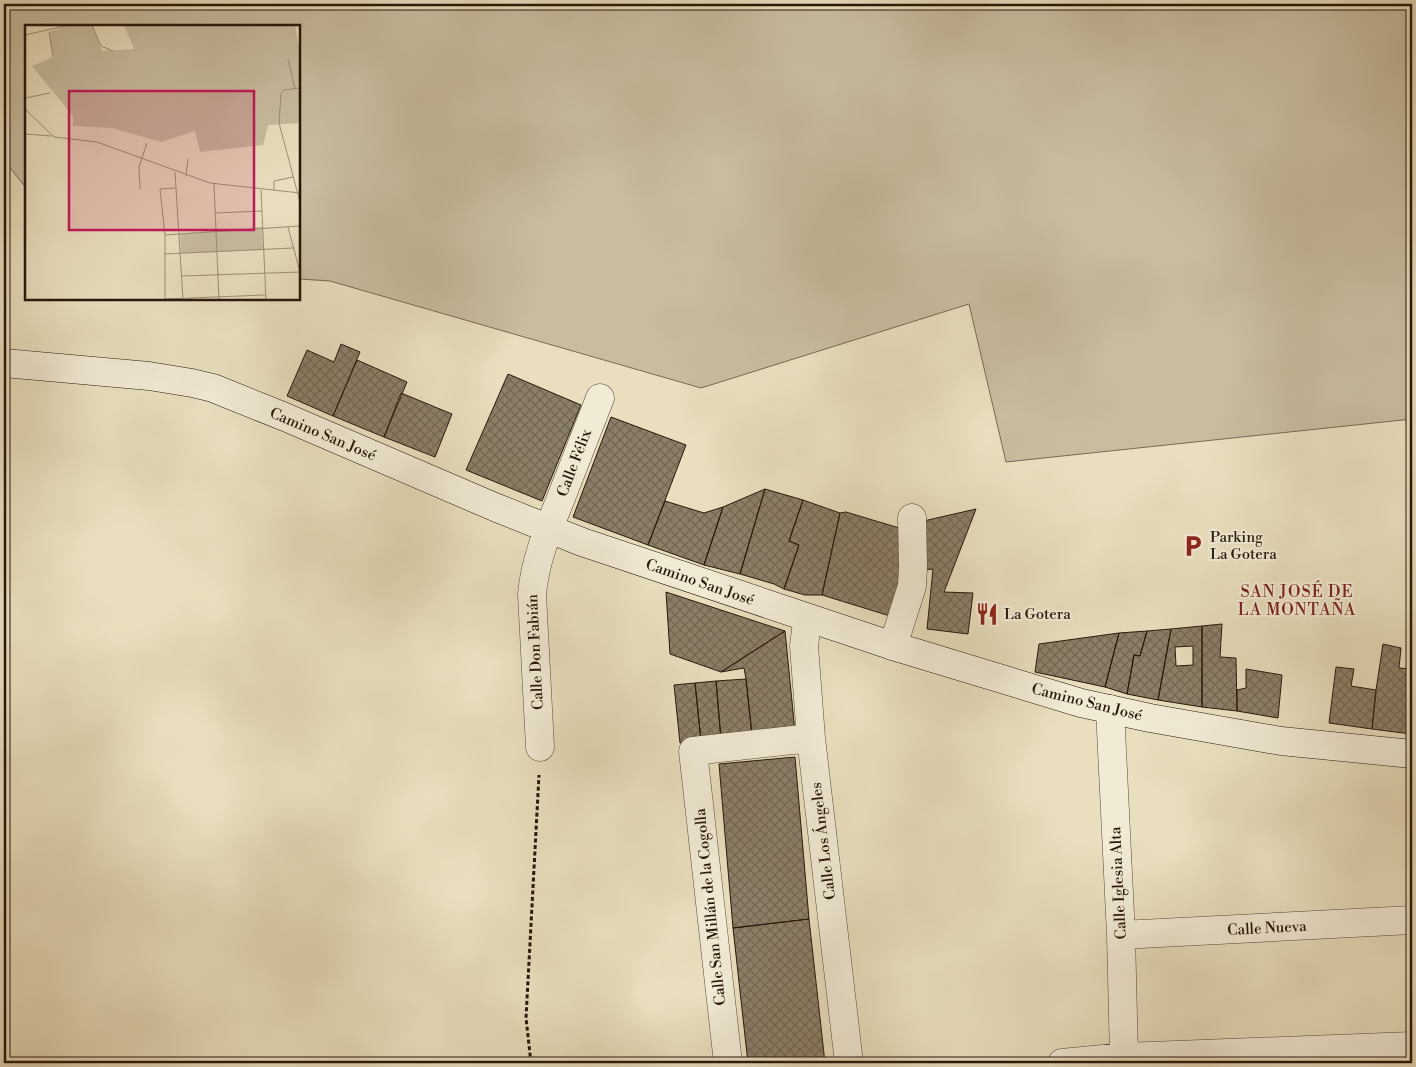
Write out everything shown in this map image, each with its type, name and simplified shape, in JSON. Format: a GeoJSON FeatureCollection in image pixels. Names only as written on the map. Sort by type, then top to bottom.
{"type":"FeatureCollection","features":[{"type":"Feature","properties":{"kind":"street","name":"Camino San José"},"geometry":{"type":"LineString","coordinates":[[4,362],[149,376],[213,388],[582,542],[810,619],[1026,687],[1110,709],[1217,731],[1281,741],[1412,754]]}},
{"type":"Feature","properties":{"kind":"street","name":"Calle Félix"},"geometry":{"type":"LineString","coordinates":[[549,529],[600,398]]}},
{"type":"Feature","properties":{"kind":"street"},"geometry":{"type":"LineString","coordinates":[[893,646],[912,586],[912,518]]}},
{"type":"Feature","properties":{"kind":"street","name":"Calle Don Fabián"},"geometry":{"type":"LineString","coordinates":[[540,747],[532,594],[536,562],[549,529]]}},
{"type":"Feature","properties":{"kind":"street","name":"Calle Los Ángeles"},"geometry":{"type":"LineString","coordinates":[[810,619],[806,630],[804,646],[811,738],[849,1063]]}},
{"type":"Feature","properties":{"kind":"street","name":"Calle Iglesia Alta"},"geometry":{"type":"LineString","coordinates":[[1110,709],[1121,935],[1124,1058]]}},
{"type":"Feature","properties":{"kind":"street","name":"Calle San Millán de la Cogolla"},"geometry":{"type":"LineString","coordinates":[[728,1063],[693,751],[811,738]]}},
{"type":"Feature","properties":{"kind":"street","name":"Calle Nueva"},"geometry":{"type":"LineString","coordinates":[[1121,935],[1412,920]]}},
{"type":"Feature","properties":{"kind":"street"},"geometry":{"type":"LineString","coordinates":[[1062,1063],[1124,1058],[1412,1046]]}},
{"type":"Feature","properties":{"kind":"path"},"geometry":{"type":"LineString","coordinates":[[531,1063],[526,1018],[540,747]]}},
{"type":"Feature","properties":{"kind":"shaded area"},"geometry":{"type":"Polygon","coordinates":[[[4,4],[1412,4],[1412,419],[1006,462],[969,304],[701,388],[330,281],[300,279],[300,25],[25,25],[25,187],[4,160],[4,4]]]}},
{"type":"Feature","properties":{"kind":"building"},"geometry":{"type":"Polygon","coordinates":[[[341,344],[360,352],[333,416],[287,396],[307,350],[334,362],[341,344]]]}},
{"type":"Feature","properties":{"kind":"building"},"geometry":{"type":"Polygon","coordinates":[[[357,360],[407,382],[384,437],[333,416],[357,360]]]}},
{"type":"Feature","properties":{"kind":"building"},"geometry":{"type":"Polygon","coordinates":[[[508,374],[581,405],[542,501],[466,470],[508,374]]]}},
{"type":"Feature","properties":{"kind":"building"},"geometry":{"type":"Polygon","coordinates":[[[401,393],[452,414],[435,457],[384,437],[401,393]]]}},
{"type":"Feature","properties":{"kind":"building"},"geometry":{"type":"Polygon","coordinates":[[[611,417],[686,445],[648,545],[573,517],[611,417]]]}},
{"type":"Feature","properties":{"kind":"building"},"geometry":{"type":"Polygon","coordinates":[[[765,489],[803,500],[789,541],[799,545],[784,589],[774,584],[740,574],[765,489]]]}},
{"type":"Feature","properties":{"kind":"building"},"geometry":{"type":"Polygon","coordinates":[[[765,489],[740,574],[704,565],[723,507],[765,489]]]}},
{"type":"Feature","properties":{"kind":"building"},"geometry":{"type":"Polygon","coordinates":[[[803,500],[840,513],[822,595],[805,595],[784,589],[799,545],[789,541],[803,500]]]}},
{"type":"Feature","properties":{"kind":"building"},"geometry":{"type":"Polygon","coordinates":[[[665,501],[704,513],[723,507],[704,565],[648,545],[665,501]]]}},
{"type":"Feature","properties":{"kind":"building"},"geometry":{"type":"Polygon","coordinates":[[[976,509],[944,592],[973,593],[968,634],[927,629],[933,569],[925,570],[919,522],[976,509]]]}},
{"type":"Feature","properties":{"kind":"building"},"geometry":{"type":"Polygon","coordinates":[[[846,512],[906,530],[906,574],[890,616],[822,595],[840,513],[846,512]]]}},
{"type":"Feature","properties":{"kind":"building"},"geometry":{"type":"Polygon","coordinates":[[[666,592],[785,631],[721,672],[670,654],[666,592]]]}},
{"type":"Feature","properties":{"kind":"building"},"geometry":{"type":"Polygon","coordinates":[[[1222,624],[1220,657],[1236,658],[1237,711],[1202,707],[1202,626],[1222,624]]]}},
{"type":"Feature","properties":{"kind":"building"},"geometry":{"type":"Polygon","coordinates":[[[1202,626],[1202,707],[1158,700],[1171,629],[1202,626]],[[1193,646],[1175,647],[1176,666],[1193,665],[1193,646]]]}},
{"type":"Feature","properties":{"kind":"building"},"geometry":{"type":"Polygon","coordinates":[[[1171,629],[1158,700],[1127,694],[1134,655],[1140,656],[1147,631],[1171,629]]]}},
{"type":"Feature","properties":{"kind":"building"},"geometry":{"type":"Polygon","coordinates":[[[785,631],[795,732],[752,735],[744,668],[721,672],[785,631]]]}},
{"type":"Feature","properties":{"kind":"building"},"geometry":{"type":"Polygon","coordinates":[[[1147,631],[1140,656],[1134,655],[1127,694],[1105,687],[1119,633],[1147,631]]]}},
{"type":"Feature","properties":{"kind":"building"},"geometry":{"type":"Polygon","coordinates":[[[1119,633],[1105,687],[1035,672],[1039,644],[1119,633]]]}},
{"type":"Feature","properties":{"kind":"building"},"geometry":{"type":"Polygon","coordinates":[[[1383,644],[1401,648],[1399,668],[1412,669],[1411,734],[1372,729],[1383,644]]]}},
{"type":"Feature","properties":{"kind":"building"},"geometry":{"type":"Polygon","coordinates":[[[1336,667],[1354,669],[1351,686],[1376,690],[1372,729],[1329,723],[1336,667]]]}},
{"type":"Feature","properties":{"kind":"building"},"geometry":{"type":"Polygon","coordinates":[[[1246,669],[1282,675],[1278,718],[1237,711],[1237,690],[1246,688],[1246,669]]]}},
{"type":"Feature","properties":{"kind":"building"},"geometry":{"type":"Polygon","coordinates":[[[746,679],[752,735],[721,739],[716,681],[746,679]]]}},
{"type":"Feature","properties":{"kind":"building"},"geometry":{"type":"Polygon","coordinates":[[[716,681],[721,739],[701,741],[695,683],[716,681]]]}},
{"type":"Feature","properties":{"kind":"building"},"geometry":{"type":"Polygon","coordinates":[[[695,683],[701,741],[680,743],[674,685],[695,683]]]}},
{"type":"Feature","properties":{"kind":"building"},"geometry":{"type":"Polygon","coordinates":[[[795,757],[809,919],[733,928],[719,764],[795,757]]]}},
{"type":"Feature","properties":{"kind":"building"},"geometry":{"type":"Polygon","coordinates":[[[809,919],[825,1063],[748,1063],[733,928],[809,919]]]}},
{"type":"Feature","properties":{"kind":"place","name":"Parking La Gotera"},"geometry":{"type":"Point","coordinates":[1193,546]}},
{"type":"Feature","properties":{"kind":"place","name":"La Gotera"},"geometry":{"type":"Point","coordinates":[987,614]}},
{"type":"Feature","properties":{"kind":"district","name":"SAN JOSÉ DE LA MONTAÑA"},"geometry":{"type":"Point","coordinates":[1297,600]}}]}
